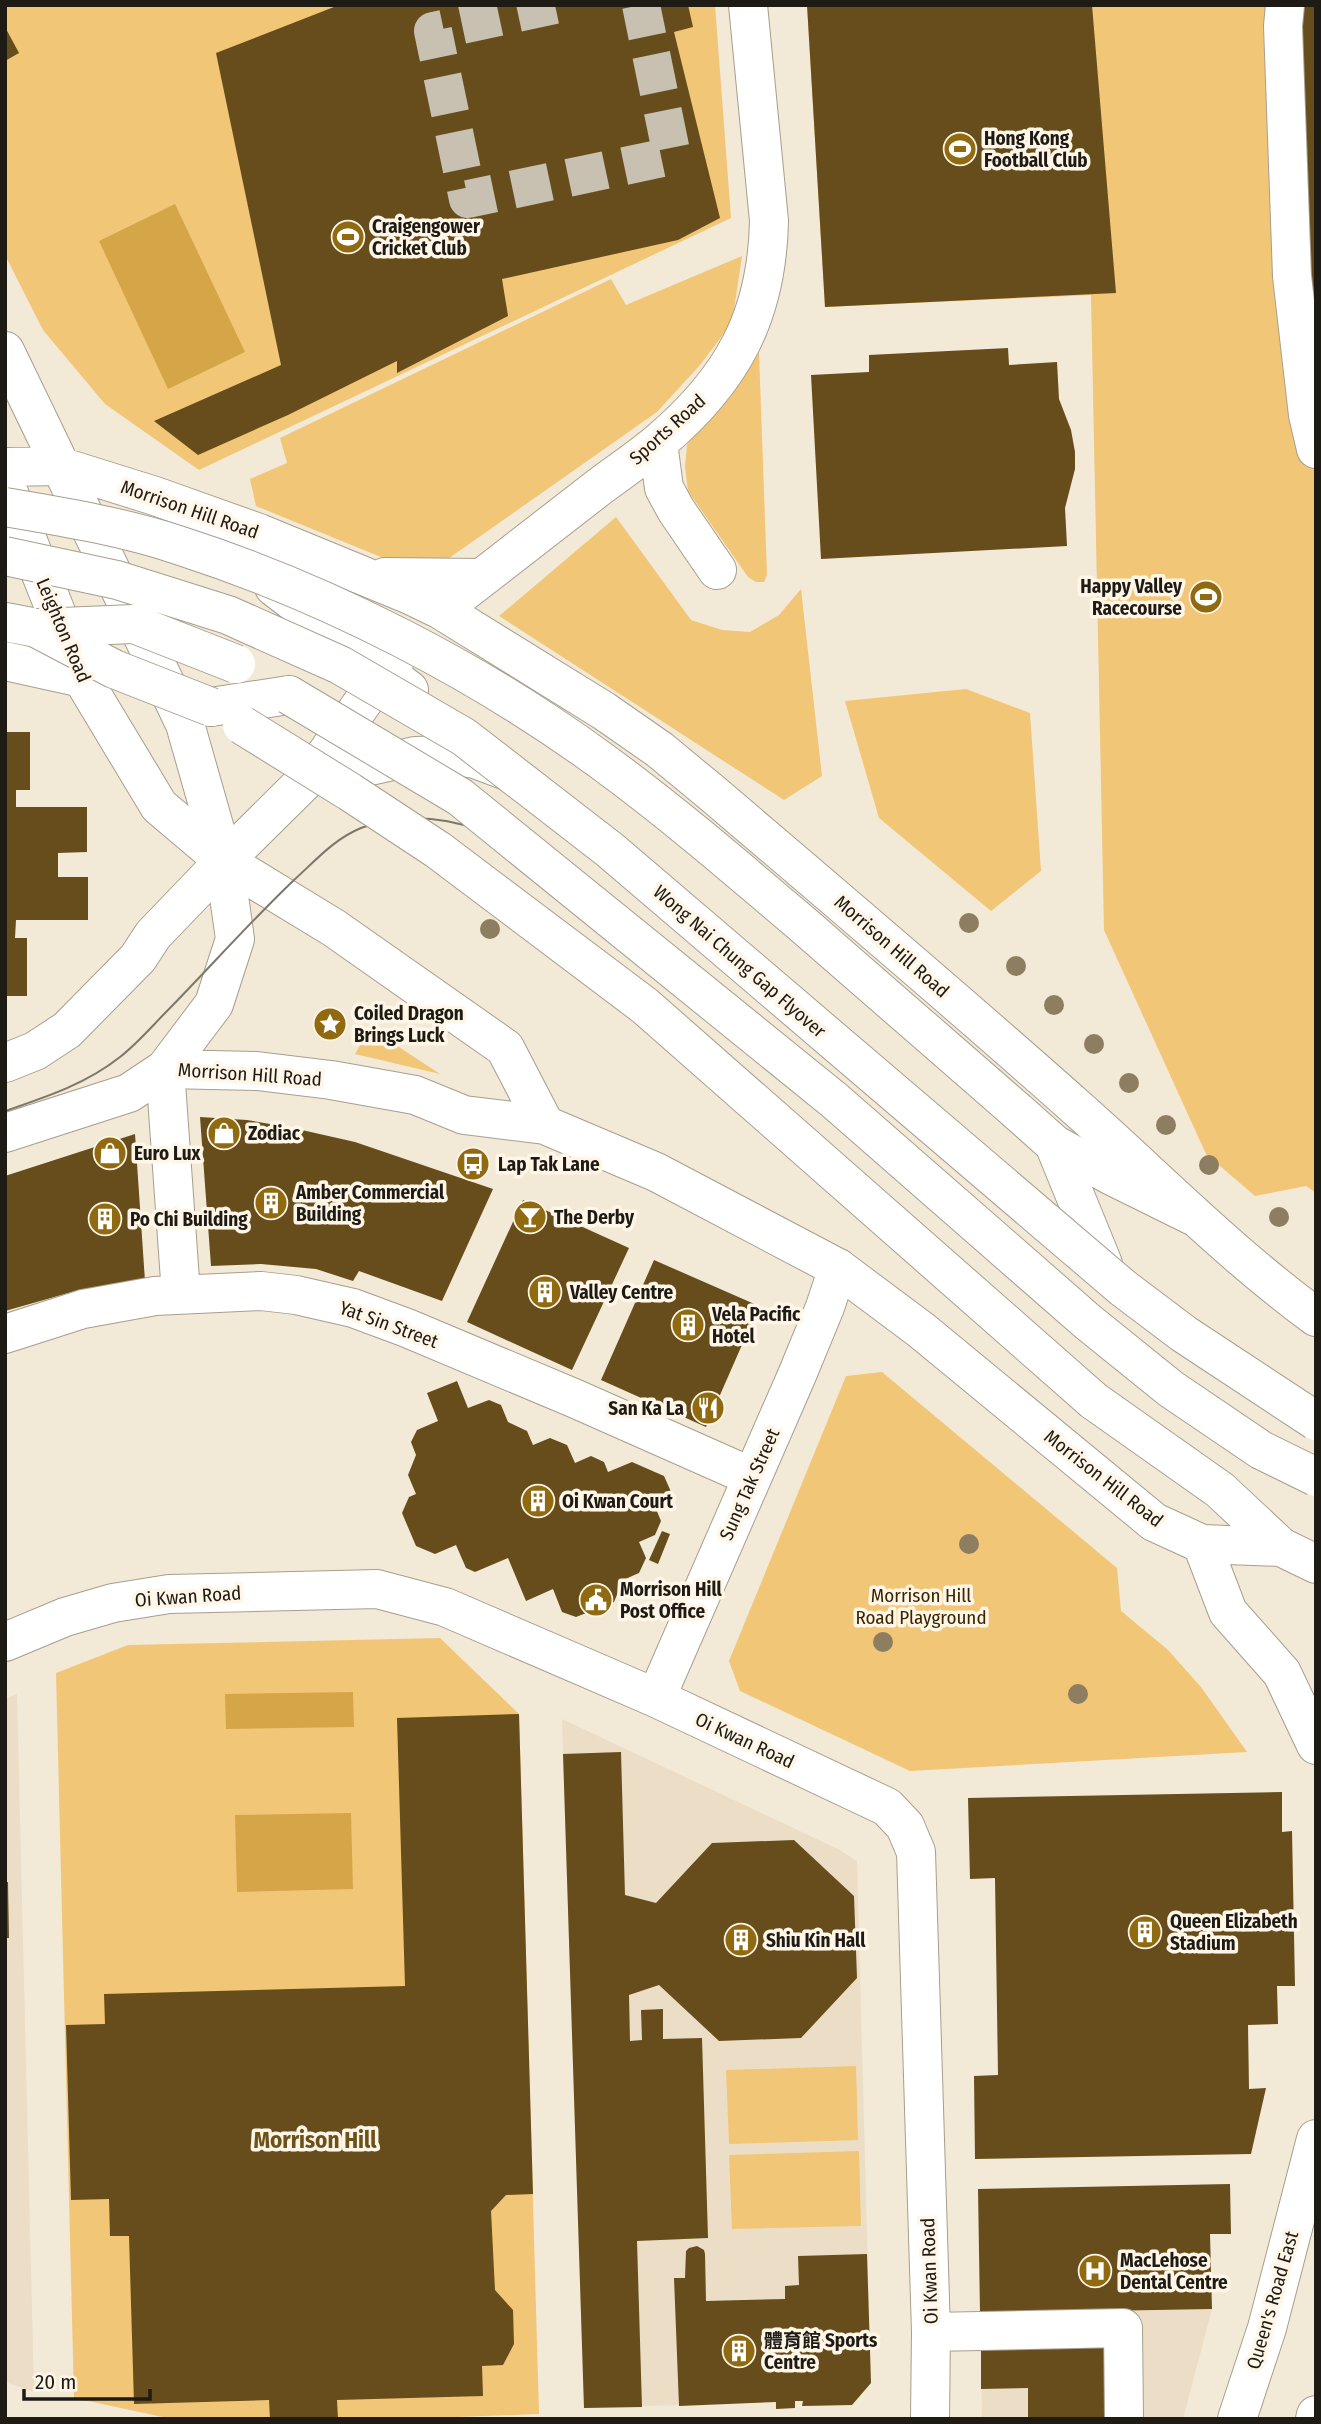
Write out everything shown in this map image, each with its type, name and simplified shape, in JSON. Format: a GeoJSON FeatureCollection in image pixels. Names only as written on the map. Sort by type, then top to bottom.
{"type":"FeatureCollection","features":[{"type":"Feature","properties":{"kind":"main road","name":"Sports Road"},"geometry":{"type":"LineString","coordinates":[[441,610],[658,443],[691,411],[727,367],[742,343],[755,314],[763,286],[768,257],[769,221],[748,5]]}},
{"type":"Feature","properties":{"kind":"main road"},"geometry":{"type":"LineString","coordinates":[[1284,5],[1292,276],[1308,415],[1316,449]]}},
{"type":"Feature","properties":{"kind":"main road"},"geometry":{"type":"LineString","coordinates":[[5,351],[185,724],[224,861],[235,939],[214,1004],[165,1069],[181,1294]]}},
{"type":"Feature","properties":{"kind":"main road"},"geometry":{"type":"LineString","coordinates":[[658,443],[664,488],[717,570]]}},
{"type":"Feature","properties":{"kind":"main road","name":"Morrison Hill Road"},"geometry":{"type":"LineString","coordinates":[[5,467],[59,466],[259,533],[369,577],[441,610],[543,671],[660,750],[985,1027],[1193,1216],[1283,1293],[1316,1317]]}},
{"type":"Feature","properties":{"kind":"main road","name":"Leighton Road"},"geometry":{"type":"LineString","coordinates":[[5,483],[82,678],[159,806],[224,861]]}},
{"type":"Feature","properties":{"kind":"main road"},"geometry":{"type":"LineString","coordinates":[[155,496],[614,846],[1006,1184],[1103,1264],[1250,1371],[1316,1412]]}},
{"type":"Feature","properties":{"kind":"main road"},"geometry":{"type":"LineString","coordinates":[[5,507],[72,519],[180,545],[314,596],[410,643],[526,710],[601,760],[695,833],[1054,1144],[1193,1216]]}},
{"type":"Feature","properties":{"kind":"main road","name":"Wong Nai Chung Gap Flyover"},"geometry":{"type":"LineString","coordinates":[[5,556],[117,580],[228,615],[340,665],[464,737],[558,807],[610,850],[1123,1288],[1184,1334],[1316,1421]]}},
{"type":"Feature","properties":{"kind":"main road","name":"Morrison Hill Road"},"geometry":{"type":"LineString","coordinates":[[369,577],[481,579]]}},
{"type":"Feature","properties":{"kind":"main road"},"geometry":{"type":"LineString","coordinates":[[5,1063],[35,1051],[66,1030],[138,958],[153,935],[312,774],[384,672],[441,610]]}},
{"type":"Feature","properties":{"kind":"main road"},"geometry":{"type":"LineString","coordinates":[[21,625],[134,624],[236,664],[460,797],[834,1100],[1088,1322],[1171,1390],[1261,1450],[1316,1477]]}},
{"type":"Feature","properties":{"kind":"main road"},"geometry":{"type":"LineString","coordinates":[[21,625],[114,669],[211,707],[428,843],[645,1006],[1094,1401],[1220,1490],[1281,1547]]}},
{"type":"Feature","properties":{"kind":"main road"},"geometry":{"type":"LineString","coordinates":[[5,661],[82,678]]}},
{"type":"Feature","properties":{"kind":"main road"},"geometry":{"type":"LineString","coordinates":[[211,707],[289,695]]}},
{"type":"Feature","properties":{"kind":"main road"},"geometry":{"type":"LineString","coordinates":[[312,774],[352,770],[383,761],[449,755],[475,759],[523,777]]}},
{"type":"Feature","properties":{"kind":"main road"},"geometry":{"type":"LineString","coordinates":[[224,861],[334,929],[505,1048],[545,1125]]}},
{"type":"Feature","properties":{"kind":"main road","name":"Morrison Hill Road"},"geometry":{"type":"LineString","coordinates":[[5,1133],[129,1093],[165,1069],[257,1071],[331,1080],[415,1096],[464,1115],[545,1125],[656,1172],[838,1268],[921,1330],[1154,1522],[1202,1544],[1281,1547],[1316,1564]]}},
{"type":"Feature","properties":{"kind":"main road"},"geometry":{"type":"LineString","coordinates":[[1054,1144],[1103,1264]]}},
{"type":"Feature","properties":{"kind":"main road","name":"Sung Tak Street"},"geometry":{"type":"LineString","coordinates":[[656,1698],[825,1307],[838,1268]]}},
{"type":"Feature","properties":{"kind":"main road","name":"Yat Sin Street"},"geometry":{"type":"LineString","coordinates":[[5,1334],[83,1309],[181,1294],[261,1291],[296,1295],[353,1308],[407,1328],[752,1477]]}},
{"type":"Feature","properties":{"kind":"main road"},"geometry":{"type":"LineString","coordinates":[[1202,1544],[1228,1612],[1282,1673],[1316,1745]]}},
{"type":"Feature","properties":{"kind":"main road","name":"Oi Kwan Road"},"geometry":{"type":"LineString","coordinates":[[9,1630],[113,1603],[169,1594],[377,1589],[445,1606],[656,1698],[887,1807],[905,1826],[916,1852],[931,2332],[930,2419]]}},
{"type":"Feature","properties":{"kind":"main road","name":"Queen's Road East"},"geometry":{"type":"LineString","coordinates":[[1237,2419],[1267,2328],[1316,2139]]}},
{"type":"Feature","properties":{"kind":"main road"},"geometry":{"type":"LineString","coordinates":[[931,2332],[1123,2328],[1125,2419]]}},
{"type":"Feature","properties":{"kind":"shaded area"},"geometry":{"type":"Polygon","coordinates":[[[175,204],[245,352],[168,389],[99,241],[175,204]]]}},
{"type":"Feature","properties":{"kind":"shaded area"},"geometry":{"type":"Polygon","coordinates":[[[353,1692],[354,1727],[226,1729],[225,1694],[353,1692]]]}},
{"type":"Feature","properties":{"kind":"shaded area"},"geometry":{"type":"Polygon","coordinates":[[[17,1694],[34,2392],[5,2382],[5,1699],[17,1694]]]}},
{"type":"Feature","properties":{"kind":"shaded area"},"geometry":{"type":"Polygon","coordinates":[[[562,1719],[838,1849],[857,1861],[871,2383],[852,2405],[802,2406],[802,2401],[795,2401],[795,2408],[776,2409],[775,2402],[584,2408],[562,1719]]]}},
{"type":"Feature","properties":{"kind":"shaded area"},"geometry":{"type":"Polygon","coordinates":[[[351,1813],[353,1889],[237,1892],[235,1815],[351,1813]]]}},
{"type":"Feature","properties":{"kind":"shaded area"},"geometry":{"type":"Polygon","coordinates":[[[1212,2309],[1183,2419],[982,2419],[980,2313],[1212,2309]]]}},
{"type":"Feature","properties":{"kind":"green space","name":"Craigengower Cricket Club"},"geometry":{"type":"Polygon","coordinates":[[[5,5],[715,5],[731,218],[199,470],[105,404],[43,330],[5,255],[5,5]]]}},
{"type":"Feature","properties":{"kind":"green space","name":"Happy Valley Racecourse"},"geometry":{"type":"Polygon","coordinates":[[[807,5],[1316,5],[1316,1193],[1306,1186],[1255,1196],[1206,1154],[1104,930],[1091,295],[825,307],[807,5]]]}},
{"type":"Feature","properties":{"kind":"green space"},"geometry":{"type":"Polygon","coordinates":[[[742,256],[732,323],[700,365],[657,412],[425,575],[256,506],[250,479],[287,463],[280,438],[611,279],[626,305],[742,256]]]}},
{"type":"Feature","properties":{"kind":"green space"},"geometry":{"type":"Polygon","coordinates":[[[755,352],[759,353],[767,575],[764,582],[756,582],[748,577],[688,491],[685,467],[687,445],[755,352]]]}},
{"type":"Feature","properties":{"kind":"green space"},"geometry":{"type":"Polygon","coordinates":[[[616,517],[691,620],[722,630],[750,632],[779,615],[801,589],[822,776],[784,800],[499,616],[616,517]]]}},
{"type":"Feature","properties":{"kind":"green space"},"geometry":{"type":"Polygon","coordinates":[[[966,689],[1030,713],[1041,871],[991,911],[879,818],[845,701],[966,689]]]}},
{"type":"Feature","properties":{"kind":"green space"},"geometry":{"type":"Polygon","coordinates":[[[370,1028],[440,1074],[355,1054],[370,1028]]]}},
{"type":"Feature","properties":{"kind":"green space","name":"Morrison Hill Road Playground"},"geometry":{"type":"Polygon","coordinates":[[[882,1372],[1117,1568],[1121,1611],[1167,1649],[1201,1687],[1247,1752],[910,1771],[740,1691],[729,1661],[846,1376],[882,1372]]]}},
{"type":"Feature","properties":{"kind":"green space"},"geometry":{"type":"Polygon","coordinates":[[[440,1638],[519,1714],[539,2414],[404,2419],[172,2419],[74,2398],[56,1673],[128,1645],[440,1638]]]}},
{"type":"Feature","properties":{"kind":"green space"},"geometry":{"type":"Polygon","coordinates":[[[856,2066],[858,2140],[729,2144],[726,2070],[856,2066]]]}},
{"type":"Feature","properties":{"kind":"green space"},"geometry":{"type":"Polygon","coordinates":[[[859,2151],[861,2226],[732,2229],[729,2155],[859,2151]]]}},
{"type":"Feature","properties":{"kind":"building"},"geometry":{"type":"Polygon","coordinates":[[[339,5],[688,5],[693,27],[674,32],[720,218],[678,240],[502,279],[508,316],[397,373],[397,361],[288,415],[198,455],[154,421],[281,365],[216,53],[339,5]]]}},
{"type":"Feature","properties":{"kind":"building","name":"Hong Kong Football Club"},"geometry":{"type":"Polygon","coordinates":[[[807,5],[1092,5],[1116,293],[825,307],[807,5]]]}},
{"type":"Feature","properties":{"kind":"building"},"geometry":{"type":"Polygon","coordinates":[[[1292,5],[1316,5],[1316,378],[1292,5]]]}},
{"type":"Feature","properties":{"kind":"building"},"geometry":{"type":"Polygon","coordinates":[[[5,27],[19,53],[5,61],[5,27]]]}},
{"type":"Feature","properties":{"kind":"building"},"geometry":{"type":"Polygon","coordinates":[[[1008,348],[1009,365],[1057,362],[1059,399],[1071,430],[1075,452],[1075,469],[1065,508],[1067,546],[821,559],[811,375],[869,372],[869,355],[1008,348]]]}},
{"type":"Feature","properties":{"kind":"building"},"geometry":{"type":"Polygon","coordinates":[[[5,732],[30,732],[30,790],[16,790],[16,807],[87,807],[87,852],[58,853],[58,877],[88,877],[88,920],[16,920],[15,938],[27,938],[27,996],[5,996],[5,732]]]}},
{"type":"Feature","properties":{"kind":"building"},"geometry":{"type":"Polygon","coordinates":[[[200,1117],[247,1120],[355,1142],[493,1189],[442,1301],[359,1271],[353,1281],[316,1269],[261,1264],[211,1266],[200,1117]]]}},
{"type":"Feature","properties":{"kind":"building"},"geometry":{"type":"Polygon","coordinates":[[[135,1134],[145,1281],[79,1290],[5,1311],[5,1176],[135,1134]]]}},
{"type":"Feature","properties":{"kind":"building","name":"Valley Centre"},"geometry":{"type":"Polygon","coordinates":[[[523,1200],[629,1248],[572,1370],[467,1322],[523,1200]]]}},
{"type":"Feature","properties":{"kind":"building","name":"Vela Pacific Hotel"},"geometry":{"type":"Polygon","coordinates":[[[654,1260],[759,1306],[706,1427],[601,1380],[654,1260]]]}},
{"type":"Feature","properties":{"kind":"building","name":"Oi Kwan Court"},"geometry":{"type":"Polygon","coordinates":[[[457,1381],[468,1408],[489,1400],[501,1405],[508,1422],[527,1431],[533,1445],[550,1438],[567,1445],[575,1463],[591,1456],[604,1462],[608,1472],[632,1462],[664,1476],[672,1494],[667,1505],[656,1509],[661,1521],[655,1535],[639,1542],[646,1558],[639,1573],[623,1580],[614,1602],[576,1617],[562,1612],[553,1589],[526,1601],[508,1558],[475,1572],[466,1568],[456,1545],[435,1554],[416,1546],[402,1513],[409,1497],[416,1494],[408,1475],[416,1455],[411,1442],[417,1430],[438,1421],[427,1393],[457,1381]]]}},
{"type":"Feature","properties":{"kind":"building"},"geometry":{"type":"Polygon","coordinates":[[[662,1531],[670,1534],[658,1564],[649,1560],[662,1531]]]}},
{"type":"Feature","properties":{"kind":"building"},"geometry":{"type":"Polygon","coordinates":[[[519,1714],[533,2194],[506,2195],[491,2211],[495,2290],[513,2310],[514,2344],[503,2365],[482,2366],[483,2396],[337,2400],[338,2419],[270,2419],[269,2400],[134,2404],[129,2236],[110,2236],[109,2199],[71,2200],[66,2025],[105,2024],[104,1994],[405,1986],[397,1718],[519,1714]]]}},
{"type":"Feature","properties":{"kind":"building"},"geometry":{"type":"Polygon","coordinates":[[[621,1752],[625,1895],[656,1903],[712,1843],[794,1840],[854,1896],[857,1978],[801,2038],[719,2041],[659,1985],[629,1995],[630,2041],[642,2040],[641,2010],[663,2009],[663,2039],[702,2038],[708,2238],[637,2241],[642,2407],[584,2408],[563,1754],[621,1752]]]}},
{"type":"Feature","properties":{"kind":"building","name":"Queen Elizabeth Stadium"},"geometry":{"type":"Polygon","coordinates":[[[1282,1792],[1282,1832],[1292,1831],[1295,1986],[1277,1986],[1278,2024],[1248,2025],[1249,2089],[1266,2088],[1251,2154],[975,2159],[974,2076],[998,2075],[995,1878],[970,1879],[968,1798],[1282,1792]]]}},
{"type":"Feature","properties":{"kind":"building"},"geometry":{"type":"Polygon","coordinates":[[[5,1882],[8,1882],[9,1938],[5,1938],[5,1882]]]}},
{"type":"Feature","properties":{"kind":"building","name":"MacLehose Dental Centre"},"geometry":{"type":"Polygon","coordinates":[[[1230,2184],[1231,2234],[1210,2234],[1212,2309],[980,2313],[978,2189],[1230,2184]]]}},
{"type":"Feature","properties":{"kind":"building"},"geometry":{"type":"Polygon","coordinates":[[[697,2246],[704,2250],[705,2254],[706,2301],[785,2299],[785,2286],[799,2285],[798,2256],[867,2254],[871,2383],[852,2405],[802,2406],[803,2401],[795,2401],[795,2408],[776,2409],[776,2402],[679,2406],[674,2278],[685,2278],[686,2251],[697,2246]]]}},
{"type":"Feature","properties":{"kind":"building"},"geometry":{"type":"Polygon","coordinates":[[[1104,2344],[1105,2419],[1028,2419],[1028,2388],[981,2389],[981,2346],[1104,2344]]]}},
{"type":"Feature","properties":{"kind":"tunnel"},"geometry":{"type":"LineString","coordinates":[[555,5],[433,31],[468,199],[672,156],[641,5]]}},
{"type":"Feature","properties":{"kind":"tram line"},"geometry":{"type":"LineString","coordinates":[[5,1111],[79,1082],[120,1057],[278,896],[342,838],[361,828],[404,819],[447,821],[469,826],[527,855],[1114,1351],[1212,1423],[1316,1486]]}},
{"type":"Feature","properties":{"kind":"place","name":"Hong Kong Football Club"},"geometry":{"type":"Point","coordinates":[960,149]}},
{"type":"Feature","properties":{"kind":"place","name":"Craigengower Cricket Club"},"geometry":{"type":"Point","coordinates":[348,237]}},
{"type":"Feature","properties":{"kind":"place","name":"Happy Valley Racecourse"},"geometry":{"type":"Point","coordinates":[1206,597]}},
{"type":"Feature","properties":{"kind":"place","name":"Coiled Dragon Brings Luck"},"geometry":{"type":"Point","coordinates":[330,1024]}},
{"type":"Feature","properties":{"kind":"place","name":"Zodiac"},"geometry":{"type":"Point","coordinates":[224,1133]}},
{"type":"Feature","properties":{"kind":"place","name":"Euro Lux"},"geometry":{"type":"Point","coordinates":[110,1153]}},
{"type":"Feature","properties":{"kind":"place","name":"Lap Tak Lane"},"geometry":{"type":"Point","coordinates":[473,1164]}},
{"type":"Feature","properties":{"kind":"place","name":"Amber Commercial Building"},"geometry":{"type":"Point","coordinates":[271,1203]}},
{"type":"Feature","properties":{"kind":"place","name":"The Derby"},"geometry":{"type":"Point","coordinates":[530,1217]}},
{"type":"Feature","properties":{"kind":"place","name":"Po Chi Building"},"geometry":{"type":"Point","coordinates":[105,1219]}},
{"type":"Feature","properties":{"kind":"place","name":"Valley Centre"},"geometry":{"type":"Point","coordinates":[545,1292]}},
{"type":"Feature","properties":{"kind":"place","name":"Vela Pacific Hotel"},"geometry":{"type":"Point","coordinates":[688,1325]}},
{"type":"Feature","properties":{"kind":"place","name":"San Ka La"},"geometry":{"type":"Point","coordinates":[708,1408]}},
{"type":"Feature","properties":{"kind":"place","name":"Oi Kwan Court"},"geometry":{"type":"Point","coordinates":[538,1501]}},
{"type":"Feature","properties":{"kind":"place","name":"Morrison Hill Post Office"},"geometry":{"type":"Point","coordinates":[596,1600]}},
{"type":"Feature","properties":{"kind":"place","name":"Queen Elizabeth Stadium"},"geometry":{"type":"Point","coordinates":[1145,1932]}},
{"type":"Feature","properties":{"kind":"place","name":"Shiu Kin Hall"},"geometry":{"type":"Point","coordinates":[741,1940]}},
{"type":"Feature","properties":{"kind":"place","name":"MacLehose Dental Centre"},"geometry":{"type":"Point","coordinates":[1095,2271]}},
{"type":"Feature","properties":{"kind":"place","name":"體育館 Sports Centre"},"geometry":{"type":"Point","coordinates":[739,2351]}},
{"type":"Feature","properties":{"kind":"district","name":"Morrison Hill"},"geometry":{"type":"Point","coordinates":[315,2140]}}]}
